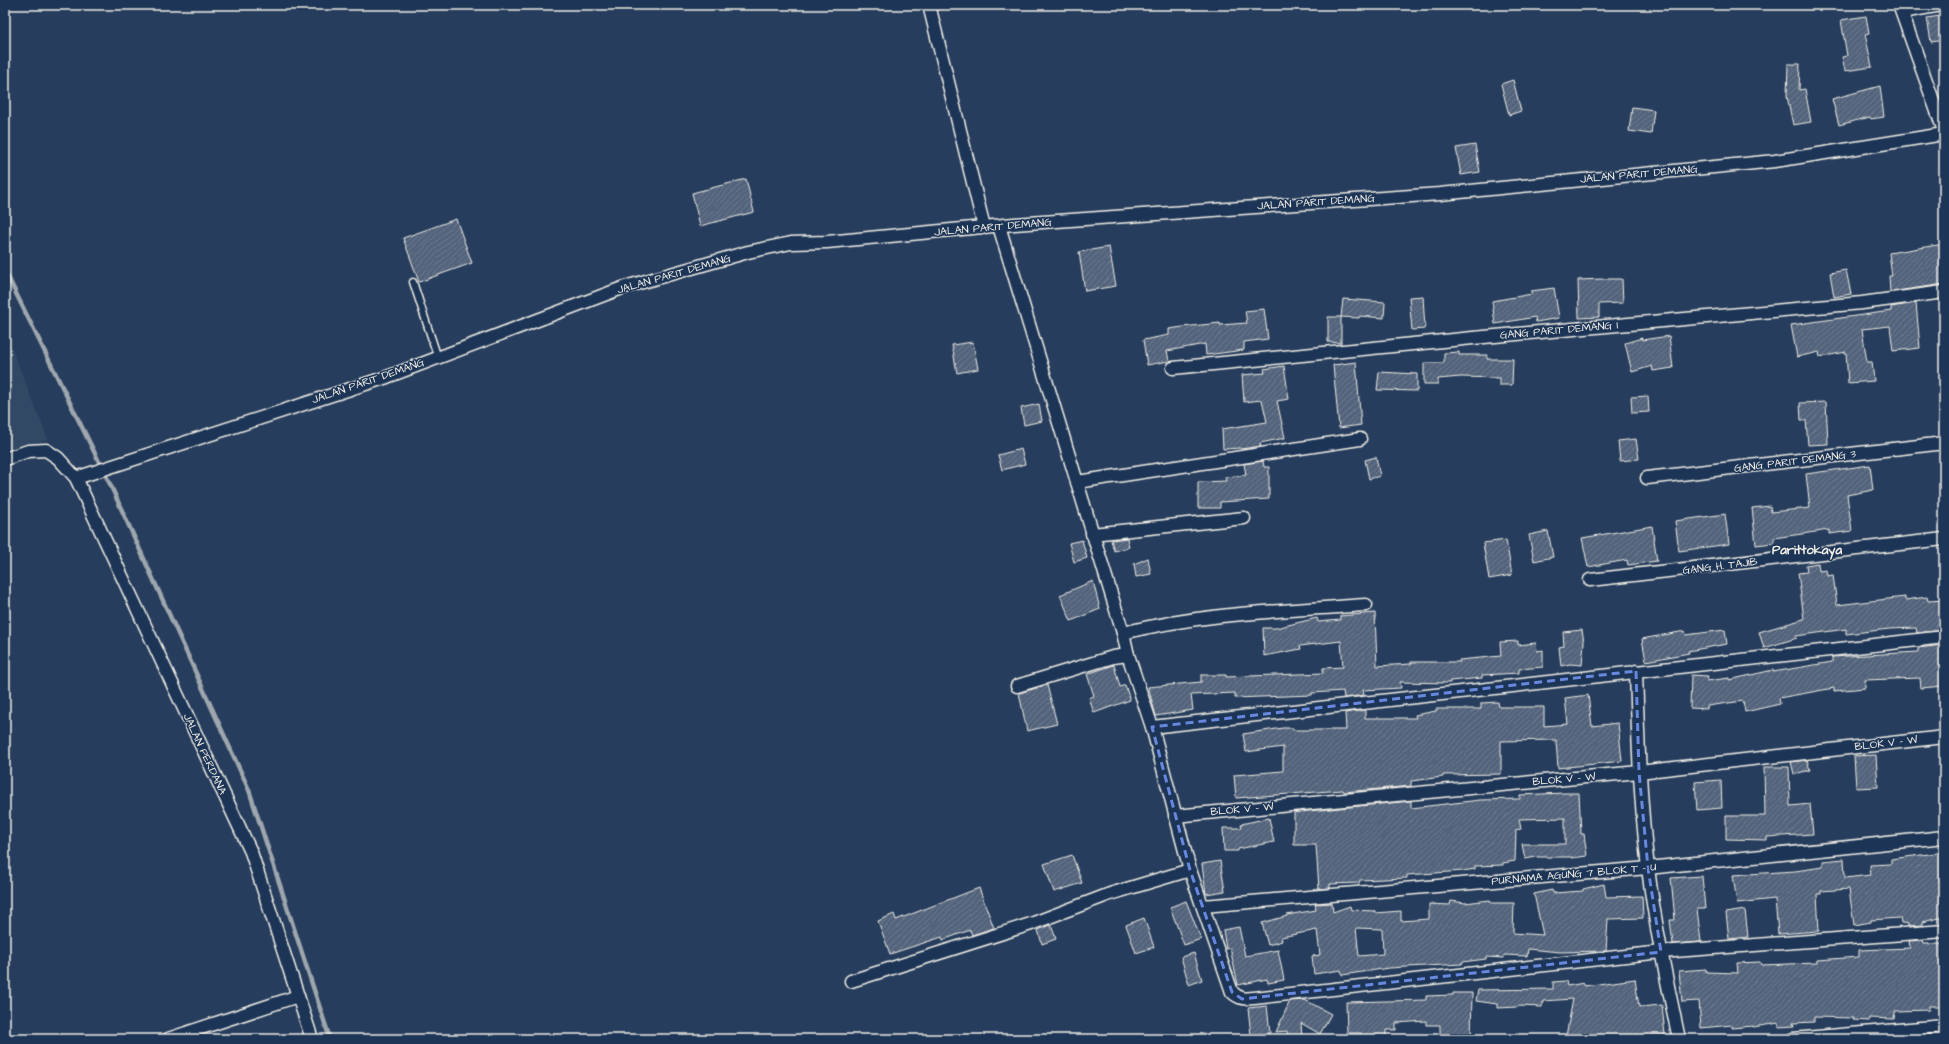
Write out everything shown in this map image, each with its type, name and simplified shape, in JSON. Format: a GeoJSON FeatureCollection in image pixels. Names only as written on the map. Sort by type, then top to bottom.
{"type":"FeatureCollection","features":[{"type":"Feature","properties":{"kind":"street"},"geometry":{"type":"LineString","coordinates":[[930,5],[984,227]]}},
{"type":"Feature","properties":{"kind":"street"},"geometry":{"type":"LineString","coordinates":[[1941,5],[1900,8],[1944,131]]}},
{"type":"Feature","properties":{"kind":"street","name":"JALAN PARIT DEMANG"},"geometry":{"type":"LineString","coordinates":[[76,478],[387,377],[624,287],[748,252],[791,243],[827,242],[984,227],[1440,194],[1767,162],[1944,134]]}},
{"type":"Feature","properties":{"kind":"street"},"geometry":{"type":"LineString","coordinates":[[999,226],[1123,633],[1128,655],[1180,816],[1190,870],[1232,992],[1242,999],[1661,952],[1944,931]]}},
{"type":"Feature","properties":{"kind":"street","name":"GANG PARIT DEMANG I"},"geometry":{"type":"LineString","coordinates":[[1173,368],[1473,338],[1862,303],[1944,292]]}},
{"type":"Feature","properties":{"kind":"street"},"geometry":{"type":"LineString","coordinates":[[1077,482],[1360,439]]}},
{"type":"Feature","properties":{"kind":"street","name":"GANG PARIT DEMANG 3"},"geometry":{"type":"LineString","coordinates":[[1647,478],[1944,443]]}},
{"type":"Feature","properties":{"kind":"street","name":"JALAN PERDANA"},"geometry":{"type":"LineString","coordinates":[[5,459],[28,451],[46,450],[58,458],[76,478],[251,852],[312,1039]]}},
{"type":"Feature","properties":{"kind":"street"},"geometry":{"type":"LineString","coordinates":[[1092,534],[1244,518]]}},
{"type":"Feature","properties":{"kind":"street","name":"GANG H. TAJIB"},"geometry":{"type":"LineString","coordinates":[[1590,580],[1944,538]]}},
{"type":"Feature","properties":{"kind":"street"},"geometry":{"type":"LineString","coordinates":[[1123,633],[1141,628],[1203,619],[1366,605]]}},
{"type":"Feature","properties":{"kind":"street"},"geometry":{"type":"LineString","coordinates":[[1152,727],[1944,636]]}},
{"type":"Feature","properties":{"kind":"street"},"geometry":{"type":"LineString","coordinates":[[1017,686],[1112,657],[1128,655]]}},
{"type":"Feature","properties":{"kind":"street"},"geometry":{"type":"LineString","coordinates":[[1636,671],[1639,772],[1648,868],[1661,952],[1679,1039]]}},
{"type":"Feature","properties":{"kind":"street","name":"BLOK V - W"},"geometry":{"type":"LineString","coordinates":[[1180,816],[1639,772],[1944,736]]}},
{"type":"Feature","properties":{"kind":"street","name":"PURNAMA AGUNG 7 BLOK T - U"},"geometry":{"type":"LineString","coordinates":[[1203,906],[1648,868],[1944,837]]}},
{"type":"Feature","properties":{"kind":"street"},"geometry":{"type":"LineString","coordinates":[[851,981],[1031,924],[1110,894],[1190,870]]}},
{"type":"Feature","properties":{"kind":"street"},"geometry":{"type":"LineString","coordinates":[[168,1039],[298,996]]}},
{"type":"Feature","properties":{"kind":"street"},"geometry":{"type":"LineString","coordinates":[[1793,1039],[1944,1026]]}},
{"type":"Feature","properties":{"kind":"lane"},"geometry":{"type":"LineString","coordinates":[[414,282],[438,358]]}},
{"type":"Feature","properties":{"kind":"highlighted area"},"geometry":{"type":"Polygon","coordinates":[[[1636,671],[1639,772],[1648,868],[1661,952],[1242,999],[1232,992],[1190,870],[1152,727],[1636,671]]]}},
{"type":"Feature","properties":{"kind":"shaded area"},"geometry":{"type":"Polygon","coordinates":[[[7,337],[48,439],[5,454],[5,338],[7,337]]]}},
{"type":"Feature","properties":{"kind":"building"},"geometry":{"type":"Polygon","coordinates":[[[1866,16],[1869,33],[1865,34],[1872,67],[1845,71],[1842,57],[1847,56],[1841,20],[1866,16]]]}},
{"type":"Feature","properties":{"kind":"building"},"geometry":{"type":"Polygon","coordinates":[[[1940,16],[1944,40],[1931,42],[1927,18],[1940,16]]]}},
{"type":"Feature","properties":{"kind":"building"},"geometry":{"type":"Polygon","coordinates":[[[1788,64],[1800,64],[1799,90],[1805,89],[1811,122],[1793,125],[1787,96],[1788,64]]]}},
{"type":"Feature","properties":{"kind":"building"},"geometry":{"type":"Polygon","coordinates":[[[1513,80],[1521,111],[1509,115],[1501,84],[1513,80]]]}},
{"type":"Feature","properties":{"kind":"building"},"geometry":{"type":"Polygon","coordinates":[[[1880,86],[1884,117],[1871,119],[1870,117],[1839,125],[1832,99],[1880,86]]]}},
{"type":"Feature","properties":{"kind":"building"},"geometry":{"type":"Polygon","coordinates":[[[1632,107],[1654,110],[1651,134],[1629,131],[1632,107]]]}},
{"type":"Feature","properties":{"kind":"building"},"geometry":{"type":"Polygon","coordinates":[[[1475,145],[1480,172],[1461,175],[1456,148],[1475,145]]]}},
{"type":"Feature","properties":{"kind":"building"},"geometry":{"type":"Polygon","coordinates":[[[746,179],[754,212],[700,226],[692,193],[746,179]]]}},
{"type":"Feature","properties":{"kind":"building"},"geometry":{"type":"Polygon","coordinates":[[[456,219],[472,263],[419,282],[403,238],[456,219]]]}},
{"type":"Feature","properties":{"kind":"building"},"geometry":{"type":"Polygon","coordinates":[[[1944,244],[1944,284],[1890,292],[1889,276],[1892,276],[1889,253],[1944,244]]]}},
{"type":"Feature","properties":{"kind":"building"},"geometry":{"type":"Polygon","coordinates":[[[1109,247],[1116,286],[1085,291],[1079,252],[1109,247]]]}},
{"type":"Feature","properties":{"kind":"building"},"geometry":{"type":"Polygon","coordinates":[[[1846,270],[1851,294],[1834,297],[1830,273],[1846,270]]]}},
{"type":"Feature","properties":{"kind":"building"},"geometry":{"type":"Polygon","coordinates":[[[1622,279],[1623,303],[1599,304],[1599,317],[1579,318],[1578,280],[1622,279]]]}},
{"type":"Feature","properties":{"kind":"building"},"geometry":{"type":"Polygon","coordinates":[[[1554,288],[1559,318],[1536,322],[1535,317],[1495,324],[1492,301],[1532,294],[1531,291],[1554,288]]]}},
{"type":"Feature","properties":{"kind":"building"},"geometry":{"type":"Polygon","coordinates":[[[1423,296],[1425,329],[1412,330],[1409,297],[1423,296]]]}},
{"type":"Feature","properties":{"kind":"building"},"geometry":{"type":"Polygon","coordinates":[[[1343,299],[1385,302],[1384,318],[1360,316],[1359,318],[1341,317],[1343,299]]]}},
{"type":"Feature","properties":{"kind":"building"},"geometry":{"type":"Polygon","coordinates":[[[1916,303],[1920,348],[1893,351],[1890,326],[1862,329],[1867,362],[1872,362],[1874,381],[1848,383],[1846,352],[1820,357],[1819,352],[1797,357],[1791,325],[1891,311],[1891,307],[1916,303]]]}},
{"type":"Feature","properties":{"kind":"building"},"geometry":{"type":"Polygon","coordinates":[[[1264,309],[1268,339],[1244,342],[1244,350],[1206,355],[1205,344],[1167,351],[1169,361],[1147,365],[1143,340],[1169,335],[1169,329],[1220,323],[1220,325],[1247,323],[1245,311],[1264,309]]]}},
{"type":"Feature","properties":{"kind":"building"},"geometry":{"type":"Polygon","coordinates":[[[1328,317],[1341,317],[1341,343],[1328,342],[1328,317]]]}},
{"type":"Feature","properties":{"kind":"building"},"geometry":{"type":"Polygon","coordinates":[[[1669,336],[1673,368],[1653,371],[1652,366],[1632,372],[1625,343],[1642,338],[1642,340],[1669,336]]]}},
{"type":"Feature","properties":{"kind":"building"},"geometry":{"type":"Polygon","coordinates":[[[973,342],[978,369],[957,373],[952,345],[973,342]]]}},
{"type":"Feature","properties":{"kind":"building"},"geometry":{"type":"Polygon","coordinates":[[[1459,352],[1459,355],[1487,355],[1487,359],[1513,359],[1512,385],[1499,385],[1499,378],[1461,377],[1438,379],[1438,384],[1424,384],[1424,363],[1444,363],[1444,353],[1459,352]]]}},
{"type":"Feature","properties":{"kind":"building"},"geometry":{"type":"Polygon","coordinates":[[[1356,362],[1361,425],[1339,428],[1333,365],[1356,362]]]}},
{"type":"Feature","properties":{"kind":"building"},"geometry":{"type":"Polygon","coordinates":[[[1284,366],[1289,399],[1277,401],[1285,438],[1260,443],[1261,446],[1241,449],[1223,449],[1222,429],[1267,422],[1262,400],[1244,402],[1242,375],[1265,373],[1264,369],[1284,366]]]}},
{"type":"Feature","properties":{"kind":"building"},"geometry":{"type":"Polygon","coordinates":[[[1379,372],[1417,374],[1417,391],[1377,390],[1379,372]]]}},
{"type":"Feature","properties":{"kind":"building"},"geometry":{"type":"Polygon","coordinates":[[[1648,396],[1649,412],[1632,413],[1631,397],[1648,396]]]}},
{"type":"Feature","properties":{"kind":"building"},"geometry":{"type":"Polygon","coordinates":[[[1826,402],[1828,444],[1808,445],[1806,420],[1801,420],[1800,403],[1826,402]]]}},
{"type":"Feature","properties":{"kind":"building"},"geometry":{"type":"Polygon","coordinates":[[[1039,404],[1042,421],[1024,425],[1021,408],[1039,404]]]}},
{"type":"Feature","properties":{"kind":"building"},"geometry":{"type":"Polygon","coordinates":[[[1636,439],[1639,459],[1620,461],[1618,441],[1636,439]]]}},
{"type":"Feature","properties":{"kind":"building"},"geometry":{"type":"Polygon","coordinates":[[[1021,449],[1025,464],[1002,470],[998,455],[1021,449]]]}},
{"type":"Feature","properties":{"kind":"building"},"geometry":{"type":"Polygon","coordinates":[[[1376,457],[1380,476],[1369,479],[1365,460],[1376,457]]]}},
{"type":"Feature","properties":{"kind":"building"},"geometry":{"type":"Polygon","coordinates":[[[1263,461],[1264,467],[1269,467],[1269,499],[1220,502],[1220,508],[1198,508],[1198,482],[1226,481],[1225,477],[1246,475],[1244,464],[1263,461]]]}},
{"type":"Feature","properties":{"kind":"building"},"geometry":{"type":"Polygon","coordinates":[[[1870,465],[1873,490],[1847,495],[1852,531],[1829,534],[1829,530],[1774,538],[1774,543],[1756,545],[1752,508],[1770,506],[1771,512],[1810,508],[1806,474],[1870,465]]]}},
{"type":"Feature","properties":{"kind":"building"},"geometry":{"type":"Polygon","coordinates":[[[1725,514],[1729,544],[1679,551],[1675,521],[1725,514]]]}},
{"type":"Feature","properties":{"kind":"building"},"geometry":{"type":"Polygon","coordinates":[[[1652,526],[1657,561],[1628,565],[1627,560],[1588,567],[1582,538],[1652,526]]]}},
{"type":"Feature","properties":{"kind":"building"},"geometry":{"type":"Polygon","coordinates":[[[1548,531],[1553,557],[1534,561],[1529,535],[1548,531]]]}},
{"type":"Feature","properties":{"kind":"building"},"geometry":{"type":"Polygon","coordinates":[[[1127,538],[1129,547],[1114,551],[1111,540],[1127,538]]]}},
{"type":"Feature","properties":{"kind":"building"},"geometry":{"type":"Polygon","coordinates":[[[1082,540],[1087,558],[1074,562],[1069,543],[1082,540]]]}},
{"type":"Feature","properties":{"kind":"building"},"geometry":{"type":"Polygon","coordinates":[[[1506,540],[1512,575],[1489,579],[1483,543],[1506,540]]]}},
{"type":"Feature","properties":{"kind":"building"},"geometry":{"type":"Polygon","coordinates":[[[1148,558],[1151,574],[1136,577],[1134,564],[1148,558]]]}},
{"type":"Feature","properties":{"kind":"building"},"geometry":{"type":"Polygon","coordinates":[[[1818,563],[1819,571],[1826,570],[1827,576],[1833,575],[1837,605],[1905,597],[1905,600],[1927,597],[1928,601],[1944,600],[1944,630],[1917,633],[1916,628],[1889,629],[1846,634],[1846,629],[1796,636],[1797,638],[1764,648],[1759,632],[1804,619],[1798,573],[1807,572],[1806,565],[1818,563]]]}},
{"type":"Feature","properties":{"kind":"building"},"geometry":{"type":"Polygon","coordinates":[[[1093,581],[1100,609],[1071,621],[1060,595],[1093,581]]]}},
{"type":"Feature","properties":{"kind":"building"},"geometry":{"type":"Polygon","coordinates":[[[1375,613],[1377,666],[1411,664],[1411,662],[1460,662],[1459,660],[1501,656],[1500,642],[1518,641],[1518,645],[1536,643],[1537,651],[1543,650],[1543,667],[1519,669],[1519,673],[1482,675],[1482,678],[1450,681],[1450,683],[1400,682],[1401,688],[1363,690],[1364,695],[1344,698],[1343,691],[1312,693],[1312,695],[1235,698],[1235,693],[1191,695],[1193,710],[1156,716],[1148,687],[1201,682],[1201,675],[1226,675],[1226,677],[1323,673],[1323,668],[1343,667],[1341,641],[1300,646],[1301,649],[1264,656],[1263,628],[1276,628],[1317,618],[1318,622],[1340,620],[1340,616],[1375,613]]]}},
{"type":"Feature","properties":{"kind":"building"},"geometry":{"type":"Polygon","coordinates":[[[1582,630],[1584,642],[1582,665],[1570,664],[1561,666],[1559,647],[1564,646],[1563,632],[1582,630]]]}},
{"type":"Feature","properties":{"kind":"building"},"geometry":{"type":"Polygon","coordinates":[[[1725,630],[1727,644],[1646,661],[1642,639],[1685,631],[1686,635],[1725,630]]]}},
{"type":"Feature","properties":{"kind":"building"},"geometry":{"type":"Polygon","coordinates":[[[1944,645],[1944,686],[1921,688],[1920,678],[1865,680],[1865,688],[1834,691],[1834,688],[1779,698],[1780,704],[1745,712],[1743,701],[1707,706],[1707,709],[1690,708],[1691,675],[1708,676],[1707,681],[1729,678],[1729,680],[1773,670],[1773,672],[1832,662],[1832,657],[1918,652],[1918,648],[1944,645]]]}},
{"type":"Feature","properties":{"kind":"building"},"geometry":{"type":"Polygon","coordinates":[[[1114,665],[1120,687],[1125,685],[1130,700],[1094,713],[1089,698],[1094,696],[1087,674],[1114,665]]]}},
{"type":"Feature","properties":{"kind":"building"},"geometry":{"type":"Polygon","coordinates":[[[1047,685],[1057,724],[1027,731],[1019,693],[1047,685]]]}},
{"type":"Feature","properties":{"kind":"building"},"geometry":{"type":"Polygon","coordinates":[[[1588,695],[1592,726],[1618,723],[1622,761],[1558,768],[1556,740],[1501,741],[1501,774],[1443,775],[1443,777],[1411,781],[1411,786],[1344,792],[1343,790],[1236,798],[1234,775],[1283,771],[1283,747],[1246,752],[1243,734],[1283,728],[1293,728],[1293,730],[1346,730],[1345,713],[1365,710],[1365,718],[1416,718],[1415,715],[1436,711],[1436,709],[1481,709],[1481,703],[1498,702],[1499,707],[1544,707],[1544,726],[1568,724],[1565,698],[1588,695]]]}},
{"type":"Feature","properties":{"kind":"building"},"geometry":{"type":"Polygon","coordinates":[[[1876,755],[1878,787],[1856,788],[1854,756],[1876,755]]]}},
{"type":"Feature","properties":{"kind":"building"},"geometry":{"type":"Polygon","coordinates":[[[1807,760],[1810,770],[1794,774],[1791,762],[1807,760]]]}},
{"type":"Feature","properties":{"kind":"building"},"geometry":{"type":"Polygon","coordinates":[[[1764,767],[1789,767],[1790,806],[1810,804],[1813,834],[1767,837],[1767,840],[1726,839],[1726,816],[1765,816],[1764,767]]]}},
{"type":"Feature","properties":{"kind":"building"},"geometry":{"type":"Polygon","coordinates":[[[1721,780],[1722,808],[1697,810],[1695,782],[1721,780]]]}},
{"type":"Feature","properties":{"kind":"building"},"geometry":{"type":"Polygon","coordinates":[[[1579,793],[1581,834],[1584,834],[1587,856],[1572,858],[1537,857],[1525,859],[1522,844],[1565,844],[1565,818],[1519,819],[1521,829],[1516,830],[1515,861],[1503,863],[1503,865],[1475,866],[1475,869],[1463,871],[1407,875],[1407,878],[1360,880],[1359,883],[1330,884],[1330,888],[1319,889],[1316,845],[1294,845],[1294,813],[1299,812],[1411,801],[1411,808],[1480,800],[1520,799],[1520,795],[1579,793]]]}},
{"type":"Feature","properties":{"kind":"building"},"geometry":{"type":"Polygon","coordinates":[[[1269,818],[1274,842],[1238,849],[1238,851],[1224,851],[1223,828],[1242,828],[1241,824],[1269,818]]]}},
{"type":"Feature","properties":{"kind":"building"},"geometry":{"type":"Polygon","coordinates":[[[1944,852],[1944,879],[1939,879],[1944,903],[1944,917],[1922,922],[1922,925],[1908,926],[1907,923],[1901,924],[1900,918],[1871,920],[1871,922],[1854,925],[1849,889],[1821,891],[1821,894],[1817,894],[1819,931],[1778,934],[1775,899],[1737,903],[1733,875],[1795,871],[1823,867],[1823,861],[1844,859],[1845,878],[1871,875],[1870,865],[1891,864],[1891,859],[1944,852]]]}},
{"type":"Feature","properties":{"kind":"building"},"geometry":{"type":"Polygon","coordinates":[[[1072,855],[1082,883],[1054,892],[1044,864],[1072,855]]]}},
{"type":"Feature","properties":{"kind":"building"},"geometry":{"type":"Polygon","coordinates":[[[1220,861],[1225,891],[1206,894],[1202,864],[1220,861]]]}},
{"type":"Feature","properties":{"kind":"building"},"geometry":{"type":"Polygon","coordinates":[[[1702,876],[1705,909],[1697,909],[1701,942],[1673,944],[1670,920],[1675,920],[1671,878],[1702,876]]]}},
{"type":"Feature","properties":{"kind":"building"},"geometry":{"type":"Polygon","coordinates":[[[1604,884],[1606,897],[1642,896],[1643,918],[1608,919],[1606,951],[1560,952],[1528,949],[1527,956],[1504,955],[1504,958],[1486,957],[1486,959],[1462,962],[1462,964],[1389,968],[1342,975],[1341,970],[1314,974],[1312,956],[1320,955],[1317,930],[1281,937],[1282,941],[1268,945],[1262,923],[1287,915],[1316,910],[1315,904],[1332,903],[1333,912],[1350,906],[1351,910],[1375,911],[1375,913],[1401,911],[1401,921],[1429,919],[1429,904],[1450,905],[1451,901],[1465,903],[1490,900],[1491,903],[1514,903],[1513,933],[1543,935],[1534,894],[1552,890],[1553,893],[1583,891],[1583,889],[1604,884]],[[1356,928],[1359,956],[1383,954],[1382,929],[1356,928]]]}},
{"type":"Feature","properties":{"kind":"building"},"geometry":{"type":"Polygon","coordinates":[[[979,888],[994,928],[972,935],[970,930],[943,940],[942,937],[890,954],[878,921],[894,914],[896,920],[979,888]]]}},
{"type":"Feature","properties":{"kind":"building"},"geometry":{"type":"Polygon","coordinates":[[[1186,901],[1201,939],[1184,945],[1170,907],[1186,901]]]}},
{"type":"Feature","properties":{"kind":"building"},"geometry":{"type":"Polygon","coordinates":[[[1745,910],[1748,937],[1729,939],[1726,913],[1745,910]]]}},
{"type":"Feature","properties":{"kind":"building"},"geometry":{"type":"Polygon","coordinates":[[[1144,918],[1154,947],[1136,953],[1126,925],[1144,918]]]}},
{"type":"Feature","properties":{"kind":"building"},"geometry":{"type":"Polygon","coordinates":[[[1051,925],[1056,939],[1042,944],[1038,930],[1051,925]]]}},
{"type":"Feature","properties":{"kind":"building"},"geometry":{"type":"Polygon","coordinates":[[[1239,927],[1245,956],[1278,950],[1284,980],[1268,983],[1267,979],[1238,985],[1230,948],[1226,949],[1223,930],[1239,927]]]}},
{"type":"Feature","properties":{"kind":"building"},"geometry":{"type":"Polygon","coordinates":[[[1923,940],[1924,943],[1929,944],[1944,944],[1944,1006],[1929,1006],[1929,1010],[1895,1011],[1894,1019],[1869,1018],[1869,1021],[1853,1020],[1853,1018],[1814,1017],[1814,1022],[1793,1023],[1794,1026],[1779,1027],[1779,1023],[1753,1027],[1732,1028],[1732,1025],[1701,1028],[1699,1001],[1682,1002],[1679,971],[1706,969],[1706,972],[1738,973],[1737,963],[1760,962],[1761,965],[1817,963],[1817,960],[1859,957],[1859,950],[1910,948],[1909,941],[1923,940]]]}},
{"type":"Feature","properties":{"kind":"building"},"geometry":{"type":"Polygon","coordinates":[[[1194,953],[1202,980],[1189,985],[1181,957],[1194,953]]]}},
{"type":"Feature","properties":{"kind":"building"},"geometry":{"type":"Polygon","coordinates":[[[1635,979],[1639,1007],[1662,1005],[1665,1035],[1634,1039],[1581,1039],[1566,1036],[1573,999],[1543,1001],[1542,1007],[1518,1006],[1497,1008],[1497,1004],[1476,1001],[1478,990],[1553,989],[1553,982],[1566,981],[1567,986],[1584,983],[1584,986],[1635,979]]]}},
{"type":"Feature","properties":{"kind":"building"},"geometry":{"type":"Polygon","coordinates":[[[1453,993],[1472,993],[1471,1039],[1440,1039],[1440,1025],[1426,1025],[1426,1021],[1396,1023],[1396,1030],[1386,1030],[1386,1039],[1361,1039],[1361,1033],[1347,1033],[1346,1002],[1426,1000],[1426,996],[1453,995],[1453,993]]]}},
{"type":"Feature","properties":{"kind":"building"},"geometry":{"type":"Polygon","coordinates":[[[1305,1000],[1331,1014],[1320,1034],[1301,1023],[1302,1039],[1288,1039],[1287,1031],[1276,1032],[1290,1001],[1305,1000]]]}},
{"type":"Feature","properties":{"kind":"building"},"geometry":{"type":"Polygon","coordinates":[[[1267,1006],[1270,1033],[1251,1035],[1248,1008],[1267,1006]]]}},
{"type":"Feature","properties":{"kind":"waterway"},"geometry":{"type":"LineString","coordinates":[[5,271],[110,484],[249,790],[330,1039]]}},
{"type":"Feature","properties":{"kind":"district","name":"Parittokaya"},"geometry":{"type":"Point","coordinates":[1807,550]}}]}
